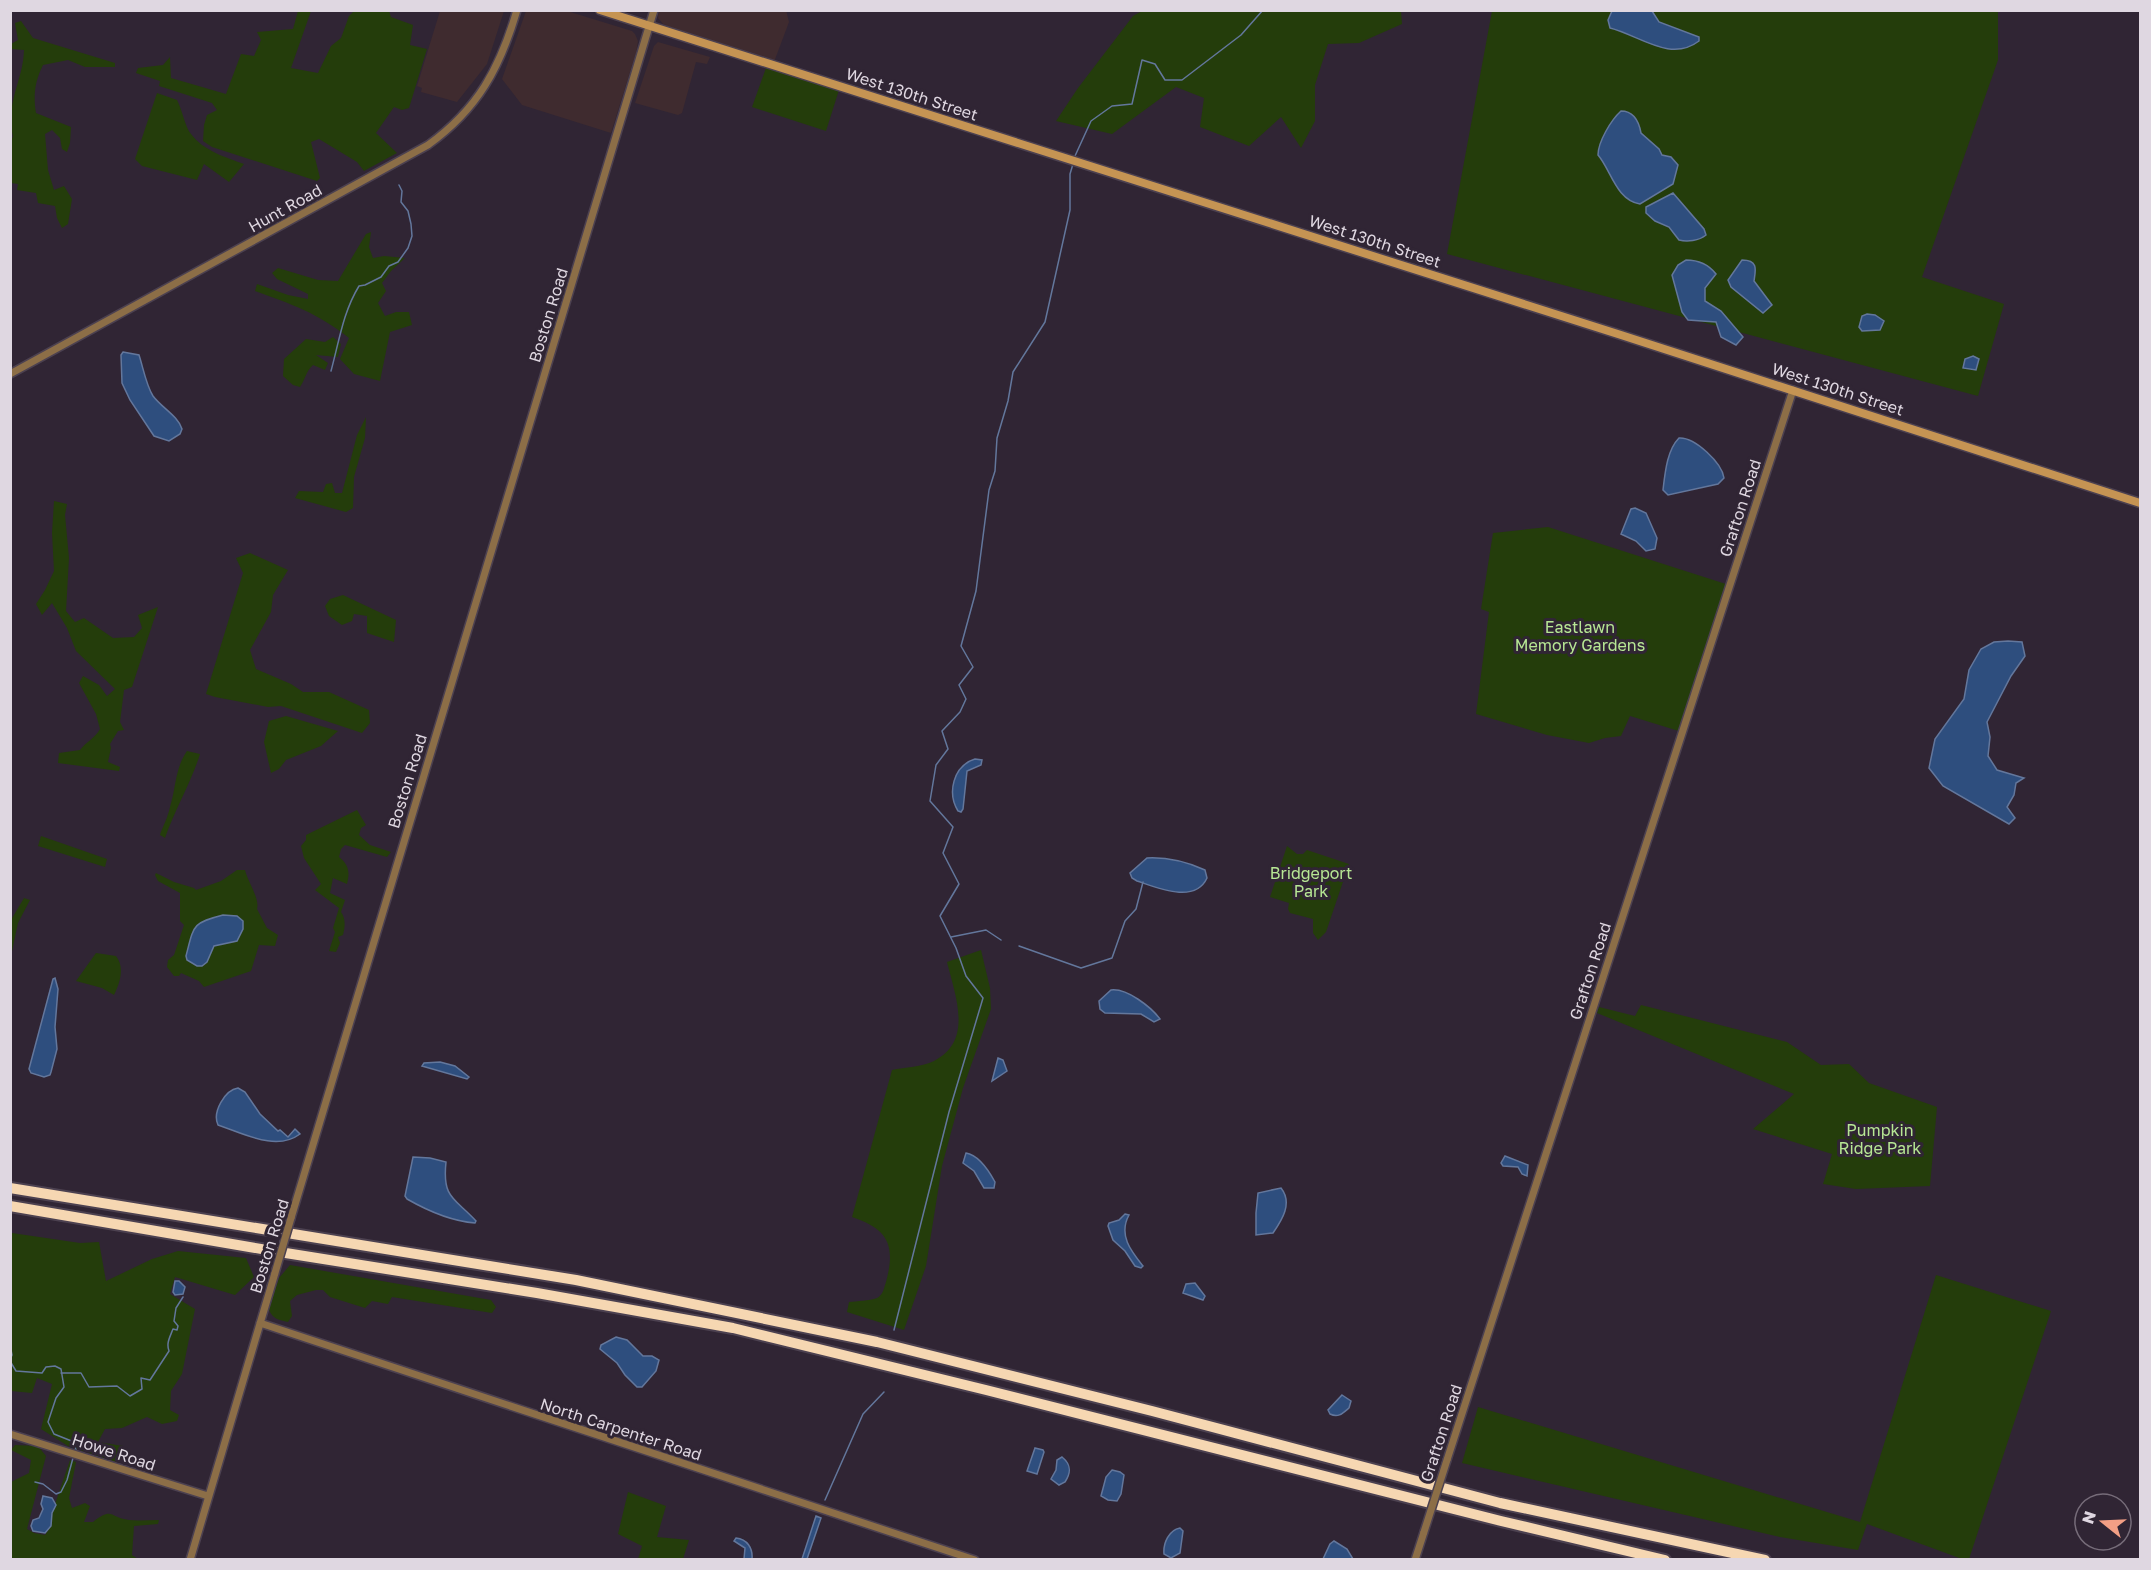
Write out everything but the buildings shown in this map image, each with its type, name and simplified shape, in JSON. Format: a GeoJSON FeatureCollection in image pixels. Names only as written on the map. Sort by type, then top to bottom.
{"type":"FeatureCollection","features":[{"type":"Feature","properties":{"kind":"highway"},"geometry":{"type":"LineString","coordinates":[[10,1188],[576,1280],[877,1342],[1152,1411],[1500,1503],[1765,1560]]}},
{"type":"Feature","properties":{"kind":"highway"},"geometry":{"type":"LineString","coordinates":[[10,1206],[537,1293],[733,1328],[1500,1521],[1665,1560]]}},
{"type":"Feature","properties":{"kind":"main road","name":"West 130th Street"},"geometry":{"type":"LineString","coordinates":[[600,10],[1793,390],[2140,503]]}},
{"type":"Feature","properties":{"kind":"street","name":"Hunt Road"},"geometry":{"type":"LineString","coordinates":[[10,374],[435,140],[464,114],[484,88],[504,50],[517,10]]}},
{"type":"Feature","properties":{"kind":"street","name":"Boston Road"},"geometry":{"type":"LineString","coordinates":[[190,1560],[654,10]]}},
{"type":"Feature","properties":{"kind":"street","name":"Grafton Road"},"geometry":{"type":"LineString","coordinates":[[1415,1560],[1793,390]]}},
{"type":"Feature","properties":{"kind":"street","name":"North Carpenter Road"},"geometry":{"type":"LineString","coordinates":[[260,1323],[975,1560]]}},
{"type":"Feature","properties":{"kind":"street","name":"Howe Road"},"geometry":{"type":"LineString","coordinates":[[10,1434],[208,1497]]}},
{"type":"Feature","properties":{"kind":"shaded area"},"geometry":{"type":"Polygon","coordinates":[[[786,10],[789,22],[774,62],[675,29],[663,24],[658,18],[659,11],[786,10]]]}},
{"type":"Feature","properties":{"kind":"shaded area"},"geometry":{"type":"Polygon","coordinates":[[[440,11],[504,11],[487,64],[457,102],[421,92],[422,88],[417,86],[440,11]]]}},
{"type":"Feature","properties":{"kind":"shaded area"},"geometry":{"type":"Polygon","coordinates":[[[526,11],[567,11],[632,31],[635,34],[638,41],[636,53],[611,133],[522,105],[502,79],[526,11]]]}},
{"type":"Feature","properties":{"kind":"shaded area"},"geometry":{"type":"Polygon","coordinates":[[[658,42],[710,57],[707,64],[696,62],[682,113],[678,115],[635,103],[654,46],[658,42]]]}},
{"type":"Feature","properties":{"kind":"green space"},"geometry":{"type":"Polygon","coordinates":[[[298,11],[311,11],[291,68],[318,73],[331,46],[341,38],[349,16],[354,11],[389,11],[391,17],[413,25],[410,45],[427,49],[409,108],[402,110],[394,107],[376,133],[397,153],[364,171],[357,162],[319,139],[311,142],[320,178],[317,181],[212,147],[203,141],[207,115],[217,110],[212,103],[159,86],[160,81],[136,73],[138,68],[163,65],[170,57],[171,78],[226,94],[241,54],[254,56],[261,40],[257,32],[293,29],[298,11]]]}},
{"type":"Feature","properties":{"kind":"green space"},"geometry":{"type":"Polygon","coordinates":[[[1142,11],[1401,11],[1402,24],[1359,43],[1328,44],[1315,85],[1315,121],[1301,148],[1281,117],[1249,146],[1200,127],[1204,98],[1176,87],[1112,134],[1056,121],[1133,16],[1142,11]]]}},
{"type":"Feature","properties":{"kind":"green space"},"geometry":{"type":"Polygon","coordinates":[[[1492,11],[1998,11],[1998,60],[1922,277],[2004,304],[1978,396],[1447,254],[1492,11]]]}},
{"type":"Feature","properties":{"kind":"green space"},"geometry":{"type":"Polygon","coordinates":[[[21,21],[33,38],[115,63],[115,67],[85,67],[68,60],[43,65],[38,77],[35,88],[36,113],[71,127],[67,152],[62,149],[60,138],[52,130],[45,134],[48,170],[54,190],[64,186],[72,199],[68,224],[62,228],[55,206],[38,203],[36,193],[17,190],[18,184],[11,183],[10,140],[13,137],[11,113],[24,50],[11,49],[11,44],[18,40],[15,23],[21,21]]]}},
{"type":"Feature","properties":{"kind":"green space"},"geometry":{"type":"Polygon","coordinates":[[[766,68],[839,90],[826,131],[752,107],[766,68]]]}},
{"type":"Feature","properties":{"kind":"green space"},"geometry":{"type":"Polygon","coordinates":[[[157,93],[177,100],[189,131],[202,145],[215,153],[244,164],[229,182],[204,164],[197,180],[142,166],[135,159],[157,93]]]}},
{"type":"Feature","properties":{"kind":"green space"},"geometry":{"type":"Polygon","coordinates":[[[371,232],[369,247],[373,258],[384,256],[405,258],[382,283],[386,291],[378,303],[385,316],[396,312],[409,312],[412,325],[390,332],[380,381],[354,374],[340,359],[349,338],[337,329],[304,310],[255,291],[257,284],[288,295],[308,299],[308,294],[277,279],[272,273],[278,268],[318,280],[338,281],[366,234],[371,232]]]}},
{"type":"Feature","properties":{"kind":"green space"},"geometry":{"type":"Polygon","coordinates":[[[333,337],[341,344],[338,357],[316,355],[328,363],[325,370],[313,365],[300,387],[293,385],[283,376],[284,359],[306,339],[325,342],[333,337]]]}},
{"type":"Feature","properties":{"kind":"green space"},"geometry":{"type":"Polygon","coordinates":[[[366,417],[365,438],[354,477],[353,508],[346,512],[295,498],[299,491],[323,492],[326,484],[332,483],[335,493],[342,493],[357,435],[366,417]]]}},
{"type":"Feature","properties":{"kind":"green space"},"geometry":{"type":"Polygon","coordinates":[[[54,501],[67,504],[65,515],[69,558],[66,611],[75,622],[84,618],[113,638],[134,637],[142,628],[138,615],[158,607],[132,687],[124,690],[120,722],[124,730],[118,731],[110,744],[108,762],[120,767],[119,771],[58,763],[59,753],[80,750],[100,729],[96,714],[79,683],[83,676],[99,685],[107,696],[115,689],[76,651],[67,628],[52,603],[42,615],[36,604],[54,571],[52,533],[54,501]]]}},
{"type":"Feature","properties":{"kind":"green space","name":"Eastlawn Memory Gardens"},"geometry":{"type":"Polygon","coordinates":[[[1548,527],[1729,585],[1682,732],[1630,716],[1621,736],[1589,743],[1547,735],[1476,714],[1489,612],[1481,609],[1493,533],[1548,527]]]}},
{"type":"Feature","properties":{"kind":"green space"},"geometry":{"type":"Polygon","coordinates":[[[250,553],[288,570],[273,595],[271,612],[250,650],[256,669],[291,684],[303,692],[329,692],[369,710],[370,723],[362,733],[281,706],[268,707],[206,694],[243,573],[236,558],[250,553]]]}},
{"type":"Feature","properties":{"kind":"green space"},"geometry":{"type":"Polygon","coordinates":[[[343,595],[396,620],[394,642],[367,633],[367,616],[354,614],[352,621],[342,625],[329,616],[325,606],[330,599],[343,595]]]}},
{"type":"Feature","properties":{"kind":"green space"},"geometry":{"type":"Polygon","coordinates":[[[286,716],[338,731],[321,746],[286,760],[279,769],[271,773],[264,742],[269,721],[286,716]]]}},
{"type":"Feature","properties":{"kind":"green space"},"geometry":{"type":"Polygon","coordinates":[[[187,751],[200,754],[165,838],[160,835],[169,811],[180,764],[187,751]]]}},
{"type":"Feature","properties":{"kind":"green space"},"geometry":{"type":"Polygon","coordinates":[[[357,810],[366,825],[361,828],[359,835],[370,845],[391,852],[387,857],[345,845],[341,849],[339,857],[348,869],[347,884],[333,878],[330,893],[345,900],[341,912],[344,929],[343,935],[338,937],[340,943],[336,952],[329,951],[339,908],[315,890],[321,884],[304,858],[301,846],[306,840],[306,835],[357,810]]]}},
{"type":"Feature","properties":{"kind":"green space"},"geometry":{"type":"Polygon","coordinates":[[[41,836],[107,859],[105,867],[38,846],[41,836]]]}},
{"type":"Feature","properties":{"kind":"green space","name":"Bridgeport Park"},"geometry":{"type":"Polygon","coordinates":[[[1287,846],[1297,854],[1303,854],[1307,850],[1349,864],[1326,932],[1318,940],[1313,933],[1313,919],[1290,913],[1289,903],[1270,897],[1287,846]]]}},
{"type":"Feature","properties":{"kind":"green space"},"geometry":{"type":"Polygon","coordinates":[[[237,870],[245,870],[255,895],[257,909],[267,928],[278,935],[275,946],[259,945],[251,971],[204,987],[199,981],[181,973],[179,976],[174,976],[167,967],[168,960],[174,955],[184,925],[180,921],[180,893],[158,881],[156,873],[196,890],[221,881],[237,870]]]}},
{"type":"Feature","properties":{"kind":"green space"},"geometry":{"type":"Polygon","coordinates":[[[24,898],[30,900],[18,923],[11,956],[11,920],[24,898]]]}},
{"type":"Feature","properties":{"kind":"green space"},"geometry":{"type":"Polygon","coordinates":[[[981,950],[990,988],[991,1009],[963,1088],[942,1166],[926,1266],[904,1330],[847,1312],[849,1302],[870,1300],[881,1295],[890,1258],[889,1248],[881,1233],[874,1227],[852,1217],[892,1070],[934,1061],[954,1042],[958,1030],[957,1003],[947,962],[981,950]]]}},
{"type":"Feature","properties":{"kind":"green space"},"geometry":{"type":"Polygon","coordinates":[[[96,953],[116,956],[119,960],[121,975],[114,995],[102,988],[76,981],[96,953]]]}},
{"type":"Feature","properties":{"kind":"green space","name":"Pumpkin Ridge Park"},"geometry":{"type":"Polygon","coordinates":[[[1641,1005],[1787,1042],[1821,1065],[1849,1064],[1869,1083],[1937,1107],[1930,1186],[1856,1189],[1823,1184],[1832,1154],[1753,1129],[1794,1094],[1597,1013],[1599,1007],[1635,1016],[1641,1005]]]}},
{"type":"Feature","properties":{"kind":"green space"},"geometry":{"type":"Polygon","coordinates":[[[10,1226],[12,1233],[80,1243],[99,1242],[106,1281],[152,1259],[178,1251],[246,1258],[254,1277],[235,1295],[175,1277],[170,1294],[195,1309],[182,1374],[171,1391],[170,1410],[179,1415],[177,1421],[162,1424],[147,1417],[122,1428],[105,1429],[98,1442],[123,1446],[116,1462],[68,1446],[41,1429],[52,1384],[37,1378],[32,1393],[11,1391],[10,1226]]]}},
{"type":"Feature","properties":{"kind":"green space"},"geometry":{"type":"Polygon","coordinates":[[[290,1265],[491,1300],[496,1307],[492,1313],[392,1297],[388,1304],[372,1301],[365,1308],[330,1297],[323,1290],[316,1290],[297,1295],[290,1301],[292,1316],[288,1322],[274,1317],[269,1310],[279,1278],[290,1265]]]}},
{"type":"Feature","properties":{"kind":"green space"},"geometry":{"type":"Polygon","coordinates":[[[1936,1275],[2051,1311],[1969,1559],[1962,1559],[1867,1524],[1858,1550],[1780,1537],[1462,1463],[1478,1407],[1860,1522],[1936,1275]]]}},
{"type":"Feature","properties":{"kind":"green space"},"geometry":{"type":"Polygon","coordinates":[[[15,1445],[38,1446],[46,1456],[27,1529],[45,1535],[51,1526],[52,1513],[70,1460],[76,1462],[69,1498],[72,1508],[85,1503],[90,1506],[84,1522],[93,1522],[108,1514],[129,1520],[159,1520],[158,1524],[134,1526],[132,1555],[138,1559],[11,1560],[11,1482],[29,1473],[31,1460],[11,1450],[15,1445]]]}},
{"type":"Feature","properties":{"kind":"green space"},"geometry":{"type":"Polygon","coordinates":[[[628,1492],[666,1506],[657,1537],[689,1540],[683,1559],[638,1559],[642,1546],[618,1534],[628,1492]]]}},
{"type":"Feature","properties":{"kind":"water"},"geometry":{"type":"Polygon","coordinates":[[[1612,11],[1652,11],[1659,22],[1699,37],[1699,41],[1688,47],[1677,49],[1654,45],[1610,28],[1608,20],[1612,11]]]}},
{"type":"Feature","properties":{"kind":"water"},"geometry":{"type":"Polygon","coordinates":[[[1621,111],[1633,115],[1641,133],[1659,149],[1662,155],[1671,157],[1678,165],[1673,184],[1640,204],[1625,197],[1598,155],[1606,132],[1621,111]]]}},
{"type":"Feature","properties":{"kind":"water"},"geometry":{"type":"Polygon","coordinates":[[[1673,193],[1704,229],[1706,235],[1700,239],[1679,240],[1669,227],[1655,221],[1646,213],[1646,207],[1673,193]]]}},
{"type":"Feature","properties":{"kind":"water"},"geometry":{"type":"Polygon","coordinates":[[[1686,260],[1703,264],[1716,274],[1705,288],[1705,301],[1721,311],[1743,337],[1736,345],[1721,337],[1716,322],[1688,320],[1682,312],[1672,275],[1678,265],[1686,260]]]}},
{"type":"Feature","properties":{"kind":"water"},"geometry":{"type":"Polygon","coordinates":[[[1742,260],[1747,260],[1755,266],[1754,281],[1772,305],[1763,313],[1731,287],[1728,280],[1742,260]]]}},
{"type":"Feature","properties":{"kind":"water"},"geometry":{"type":"Polygon","coordinates":[[[1875,315],[1884,321],[1880,330],[1862,331],[1859,327],[1862,316],[1875,315]]]}},
{"type":"Feature","properties":{"kind":"water"},"geometry":{"type":"Polygon","coordinates":[[[123,352],[139,355],[153,396],[180,424],[182,429],[180,434],[169,441],[154,436],[130,400],[122,383],[121,355],[123,352]]]}},
{"type":"Feature","properties":{"kind":"water"},"geometry":{"type":"Polygon","coordinates":[[[1973,356],[1979,359],[1976,370],[1963,368],[1965,359],[1973,356]]]}},
{"type":"Feature","properties":{"kind":"water"},"geometry":{"type":"Polygon","coordinates":[[[1679,438],[1700,446],[1713,458],[1724,478],[1718,484],[1668,495],[1663,490],[1669,455],[1679,438]]]}},
{"type":"Feature","properties":{"kind":"water"},"geometry":{"type":"Polygon","coordinates":[[[1635,508],[1646,513],[1657,538],[1655,549],[1646,551],[1636,541],[1621,534],[1631,509],[1635,508]]]}},
{"type":"Feature","properties":{"kind":"water"},"geometry":{"type":"Polygon","coordinates":[[[1994,642],[2022,642],[2025,656],[2011,676],[1987,722],[1990,737],[1988,756],[1997,770],[2024,778],[2016,783],[2014,795],[2007,807],[2015,818],[2009,824],[1943,786],[1929,768],[1935,739],[1964,699],[1969,670],[1981,649],[1994,642]]]}},
{"type":"Feature","properties":{"kind":"water"},"geometry":{"type":"Polygon","coordinates":[[[975,759],[982,760],[981,765],[967,771],[961,812],[958,811],[953,796],[954,781],[962,768],[975,759]]]}},
{"type":"Feature","properties":{"kind":"water"},"geometry":{"type":"Polygon","coordinates":[[[1147,858],[1169,859],[1191,865],[1205,870],[1207,878],[1201,886],[1185,892],[1165,890],[1137,881],[1130,873],[1147,858]]]}},
{"type":"Feature","properties":{"kind":"water"},"geometry":{"type":"Polygon","coordinates":[[[223,915],[237,916],[243,921],[243,929],[237,941],[214,946],[207,962],[202,966],[197,966],[187,960],[186,956],[196,927],[205,920],[223,915]]]}},
{"type":"Feature","properties":{"kind":"water"},"geometry":{"type":"Polygon","coordinates":[[[55,978],[58,989],[55,1027],[57,1049],[50,1075],[44,1077],[31,1073],[29,1069],[55,978]]]}},
{"type":"Feature","properties":{"kind":"water"},"geometry":{"type":"Polygon","coordinates":[[[1111,990],[1124,992],[1138,999],[1160,1019],[1154,1022],[1141,1014],[1105,1013],[1100,1009],[1099,1001],[1111,990]]]}},
{"type":"Feature","properties":{"kind":"water"},"geometry":{"type":"Polygon","coordinates":[[[998,1058],[1003,1060],[1007,1071],[992,1081],[998,1058]]]}},
{"type":"Feature","properties":{"kind":"water"},"geometry":{"type":"Polygon","coordinates":[[[440,1062],[455,1066],[469,1077],[467,1079],[422,1066],[424,1063],[440,1062]]]}},
{"type":"Feature","properties":{"kind":"water"},"geometry":{"type":"Polygon","coordinates":[[[238,1088],[245,1092],[260,1114],[278,1131],[280,1130],[288,1137],[295,1129],[300,1134],[291,1139],[270,1141],[218,1125],[217,1114],[221,1102],[224,1097],[238,1088]]]}},
{"type":"Feature","properties":{"kind":"water"},"geometry":{"type":"Polygon","coordinates":[[[966,1153],[979,1160],[995,1182],[994,1188],[984,1188],[974,1171],[963,1163],[966,1153]]]}},
{"type":"Feature","properties":{"kind":"water"},"geometry":{"type":"Polygon","coordinates":[[[1505,1156],[1528,1165],[1527,1176],[1522,1174],[1518,1167],[1503,1166],[1501,1163],[1505,1156]]]}},
{"type":"Feature","properties":{"kind":"water"},"geometry":{"type":"Polygon","coordinates":[[[413,1157],[446,1162],[445,1174],[448,1191],[476,1221],[475,1223],[440,1215],[407,1199],[405,1196],[413,1157]]]}},
{"type":"Feature","properties":{"kind":"water"},"geometry":{"type":"Polygon","coordinates":[[[1281,1188],[1286,1205],[1280,1223],[1273,1233],[1256,1235],[1258,1193],[1281,1188]]]}},
{"type":"Feature","properties":{"kind":"water"},"geometry":{"type":"Polygon","coordinates":[[[1125,1214],[1129,1215],[1125,1236],[1130,1249],[1143,1266],[1141,1268],[1135,1266],[1125,1251],[1113,1240],[1108,1226],[1109,1223],[1119,1220],[1125,1214]]]}},
{"type":"Feature","properties":{"kind":"water"},"geometry":{"type":"Polygon","coordinates":[[[175,1281],[179,1281],[185,1287],[183,1294],[175,1295],[173,1292],[175,1281]]]}},
{"type":"Feature","properties":{"kind":"water"},"geometry":{"type":"Polygon","coordinates":[[[1195,1283],[1205,1296],[1203,1300],[1183,1293],[1186,1284],[1195,1283]]]}},
{"type":"Feature","properties":{"kind":"water"},"geometry":{"type":"Polygon","coordinates":[[[616,1337],[627,1340],[643,1356],[652,1356],[659,1360],[656,1371],[642,1387],[637,1387],[617,1363],[600,1349],[601,1345],[616,1337]]]}},
{"type":"Feature","properties":{"kind":"water"},"geometry":{"type":"Polygon","coordinates":[[[1342,1395],[1351,1401],[1349,1408],[1340,1415],[1330,1414],[1328,1410],[1342,1395]]]}},
{"type":"Feature","properties":{"kind":"water"},"geometry":{"type":"Polygon","coordinates":[[[1035,1448],[1044,1452],[1037,1474],[1027,1471],[1035,1448]]]}},
{"type":"Feature","properties":{"kind":"water"},"geometry":{"type":"Polygon","coordinates":[[[1062,1457],[1068,1463],[1069,1472],[1065,1482],[1059,1485],[1051,1479],[1056,1470],[1057,1460],[1062,1457]]]}},
{"type":"Feature","properties":{"kind":"water"},"geometry":{"type":"Polygon","coordinates":[[[1112,1470],[1124,1475],[1121,1494],[1117,1501],[1101,1496],[1106,1477],[1112,1470]]]}},
{"type":"Feature","properties":{"kind":"water"},"geometry":{"type":"Polygon","coordinates":[[[43,1496],[52,1498],[56,1505],[52,1513],[51,1526],[45,1533],[33,1531],[31,1526],[33,1520],[39,1518],[43,1509],[41,1504],[43,1496]]]}},
{"type":"Feature","properties":{"kind":"water"},"geometry":{"type":"Polygon","coordinates":[[[816,1516],[821,1518],[807,1559],[802,1559],[816,1516]]]}},
{"type":"Feature","properties":{"kind":"water"},"geometry":{"type":"Polygon","coordinates":[[[1180,1528],[1183,1531],[1180,1553],[1171,1558],[1164,1554],[1166,1541],[1173,1531],[1180,1528]]]}},
{"type":"Feature","properties":{"kind":"water"},"geometry":{"type":"Polygon","coordinates":[[[736,1538],[749,1545],[752,1559],[744,1559],[745,1548],[734,1541],[736,1538]]]}},
{"type":"Feature","properties":{"kind":"water"},"geometry":{"type":"Polygon","coordinates":[[[1334,1541],[1347,1549],[1353,1559],[1323,1559],[1330,1544],[1334,1541]]]}},
{"type":"Feature","properties":{"kind":"waterway"},"geometry":{"type":"LineString","coordinates":[[1075,156],[1091,121],[1112,106],[1132,104],[1142,60],[1155,64],[1165,80],[1182,80],[1241,35],[1263,10]]}},
{"type":"Feature","properties":{"kind":"waterway"},"geometry":{"type":"LineString","coordinates":[[894,1330],[949,1112],[983,998],[966,976],[956,948],[940,916],[959,884],[943,853],[953,827],[930,801],[936,765],[948,749],[942,731],[960,712],[966,699],[959,685],[973,667],[961,646],[976,591],[989,490],[995,471],[997,438],[1008,401],[1013,372],[1045,322],[1070,210],[1070,174],[1073,164]]}},
{"type":"Feature","properties":{"kind":"waterway"},"geometry":{"type":"LineString","coordinates":[[331,371],[345,317],[359,286],[381,277],[389,266],[398,262],[408,248],[412,236],[411,224],[408,211],[401,202],[402,191],[399,185]]}},
{"type":"Feature","properties":{"kind":"waterway"},"geometry":{"type":"LineString","coordinates":[[1019,946],[1081,968],[1112,958],[1125,921],[1136,909],[1143,882]]}},
{"type":"Feature","properties":{"kind":"waterway"},"geometry":{"type":"LineString","coordinates":[[951,937],[986,930],[1001,940]]}},
{"type":"Feature","properties":{"kind":"waterway"},"geometry":{"type":"LineString","coordinates":[[61,1373],[81,1373],[89,1387],[117,1386],[130,1396],[142,1389],[141,1378],[150,1380],[169,1351],[170,1337],[173,1329],[177,1330],[178,1326],[174,1321],[176,1308],[183,1297]]}},
{"type":"Feature","properties":{"kind":"waterway"},"geometry":{"type":"LineString","coordinates":[[10,1345],[12,1355],[10,1360]]}},
{"type":"Feature","properties":{"kind":"waterway"},"geometry":{"type":"LineString","coordinates":[[10,1361],[16,1371],[42,1373],[46,1367],[55,1366],[61,1369],[64,1387],[56,1398],[48,1422],[54,1434],[74,1442],[76,1450]]}},
{"type":"Feature","properties":{"kind":"waterway"},"geometry":{"type":"LineString","coordinates":[[825,1500],[863,1414],[884,1392]]}},
{"type":"Feature","properties":{"kind":"waterway"},"geometry":{"type":"LineString","coordinates":[[35,1482],[43,1484],[56,1494],[61,1492],[73,1458]]}}]}
